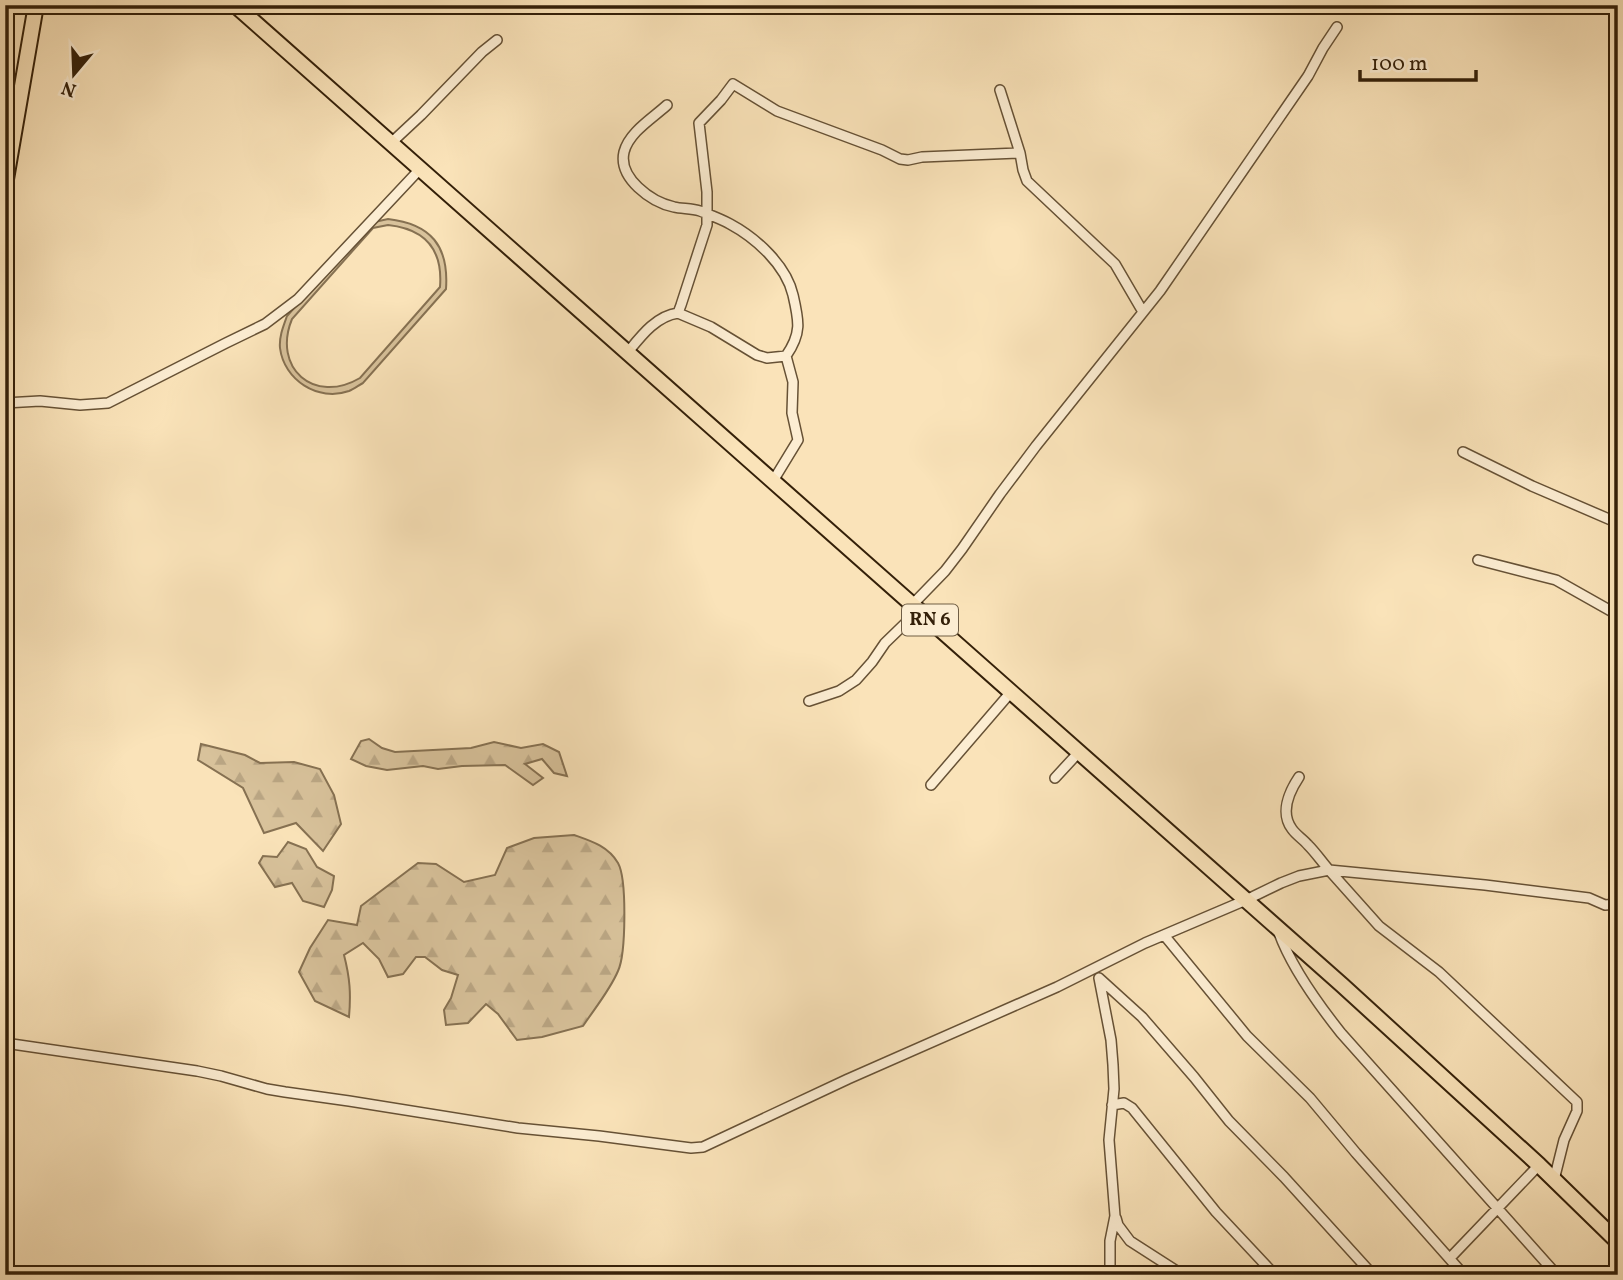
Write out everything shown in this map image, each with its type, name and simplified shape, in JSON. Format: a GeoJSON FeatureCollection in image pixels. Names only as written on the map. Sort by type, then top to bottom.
{"type":"FeatureCollection","features":[{"type":"Feature","properties":{"kind":"main road"},"geometry":{"type":"LineString","coordinates":[[5,186],[36,5]]}},
{"type":"Feature","properties":{"kind":"main road","name":"RN 6"},"geometry":{"type":"LineString","coordinates":[[235,5],[1352,994],[1618,1242]]}},
{"type":"Feature","properties":{"kind":"street"},"geometry":{"type":"LineString","coordinates":[[809,701],[839,691],[856,680],[962,549],[1014,475],[1171,275],[1308,76],[1337,27]]}},
{"type":"Feature","properties":{"kind":"street"},"geometry":{"type":"LineString","coordinates":[[391,143],[497,40]]}},
{"type":"Feature","properties":{"kind":"street"},"geometry":{"type":"LineString","coordinates":[[678,313],[707,225],[707,192],[699,124],[733,84],[777,111],[900,159],[1020,153]]}},
{"type":"Feature","properties":{"kind":"street"},"geometry":{"type":"LineString","coordinates":[[1000,90],[1027,181],[1115,264],[1143,312]]}},
{"type":"Feature","properties":{"kind":"street"},"geometry":{"type":"LineString","coordinates":[[667,105],[637,131],[628,143],[624,153],[625,172],[650,196],[672,206],[694,209],[728,223],[768,254],[790,284],[799,331],[786,356],[793,382],[792,413],[798,440],[773,481]]}},
{"type":"Feature","properties":{"kind":"street"},"geometry":{"type":"LineString","coordinates":[[5,403],[108,403],[265,324],[298,299],[420,169]]}},
{"type":"Feature","properties":{"kind":"street"},"geometry":{"type":"LineString","coordinates":[[628,352],[651,326],[669,314],[678,313],[711,327],[757,355],[767,358],[786,356]]}},
{"type":"Feature","properties":{"kind":"street"},"geometry":{"type":"LineString","coordinates":[[1463,452],[1532,486],[1618,523]]}},
{"type":"Feature","properties":{"kind":"street"},"geometry":{"type":"LineString","coordinates":[[1478,560],[1556,580],[1618,615]]}},
{"type":"Feature","properties":{"kind":"street"},"geometry":{"type":"LineString","coordinates":[[931,785],[1012,692]]}},
{"type":"Feature","properties":{"kind":"street"},"geometry":{"type":"LineString","coordinates":[[1055,778],[1079,751]]}},
{"type":"Feature","properties":{"kind":"street"},"geometry":{"type":"LineString","coordinates":[[1299,777],[1292,788],[1286,808],[1291,828],[1380,926],[1438,972],[1577,1102],[1577,1111],[1564,1140],[1554,1180]]}},
{"type":"Feature","properties":{"kind":"street"},"geometry":{"type":"LineString","coordinates":[[5,1043],[197,1071],[267,1089],[517,1128],[691,1148],[703,1147],[859,1074],[1057,987],[1164,935],[1299,876],[1329,870],[1485,884],[1589,898],[1605,905],[1618,904]]}},
{"type":"Feature","properties":{"kind":"street"},"geometry":{"type":"LineString","coordinates":[[1277,928],[1283,946],[1324,1011],[1557,1275]]}},
{"type":"Feature","properties":{"kind":"street"},"geometry":{"type":"LineString","coordinates":[[1164,935],[1247,1036],[1310,1098],[1461,1273]]}},
{"type":"Feature","properties":{"kind":"street"},"geometry":{"type":"LineString","coordinates":[[1096,967],[1111,1040],[1114,1089],[1109,1140],[1115,1216],[1130,1241]]}},
{"type":"Feature","properties":{"kind":"street"},"geometry":{"type":"LineString","coordinates":[[1099,978],[1142,1017],[1195,1077],[1229,1121],[1373,1275]]}},
{"type":"Feature","properties":{"kind":"street"},"geometry":{"type":"LineString","coordinates":[[1112,1105],[1124,1103],[1132,1108],[1216,1212],[1275,1275]]}},
{"type":"Feature","properties":{"kind":"street"},"geometry":{"type":"LineString","coordinates":[[1450,1258],[1539,1166]]}},
{"type":"Feature","properties":{"kind":"street"},"geometry":{"type":"LineString","coordinates":[[1110,1275],[1110,1241],[1115,1216]]}},
{"type":"Feature","properties":{"kind":"street"},"geometry":{"type":"LineString","coordinates":[[1110,1241],[1120,1238],[1130,1241],[1183,1275]]}},
{"type":"Feature","properties":{"kind":"green space"},"geometry":{"type":"Polygon","coordinates":[[[388,219],[416,226],[426,232],[440,249],[446,274],[446,289],[363,383],[337,394],[315,391],[295,379],[288,370],[280,348],[283,328],[287,316],[370,223],[388,219]],[[388,225],[373,228],[292,319],[287,337],[288,353],[301,377],[313,384],[327,387],[343,385],[360,378],[440,287],[435,252],[422,236],[388,225]]]}},
{"type":"Feature","properties":{"kind":"green space"},"geometry":{"type":"Polygon","coordinates":[[[369,739],[382,748],[395,752],[471,748],[494,742],[521,748],[543,744],[559,752],[567,776],[554,773],[542,759],[525,764],[543,778],[533,785],[505,765],[438,769],[423,766],[387,770],[366,766],[351,759],[361,741],[369,739]]]}},
{"type":"Feature","properties":{"kind":"green space"},"geometry":{"type":"Polygon","coordinates":[[[201,744],[245,755],[260,763],[294,762],[320,769],[334,795],[341,824],[323,851],[296,823],[264,833],[243,788],[198,760],[201,744]]]}},
{"type":"Feature","properties":{"kind":"green space"},"geometry":{"type":"Polygon","coordinates":[[[574,835],[599,845],[614,857],[621,872],[624,900],[621,962],[607,992],[583,1026],[542,1037],[517,1040],[498,1014],[486,1004],[468,1023],[446,1025],[444,1010],[458,975],[442,970],[425,957],[416,957],[403,974],[388,977],[379,959],[363,943],[344,955],[348,971],[349,1017],[315,1001],[299,972],[328,920],[357,925],[361,906],[418,863],[436,864],[464,882],[495,875],[507,848],[534,838],[574,835]]]}},
{"type":"Feature","properties":{"kind":"green space"},"geometry":{"type":"Polygon","coordinates":[[[288,842],[306,849],[317,867],[334,876],[332,890],[324,907],[303,901],[292,883],[275,887],[259,863],[263,856],[277,857],[288,842]]]}}]}
